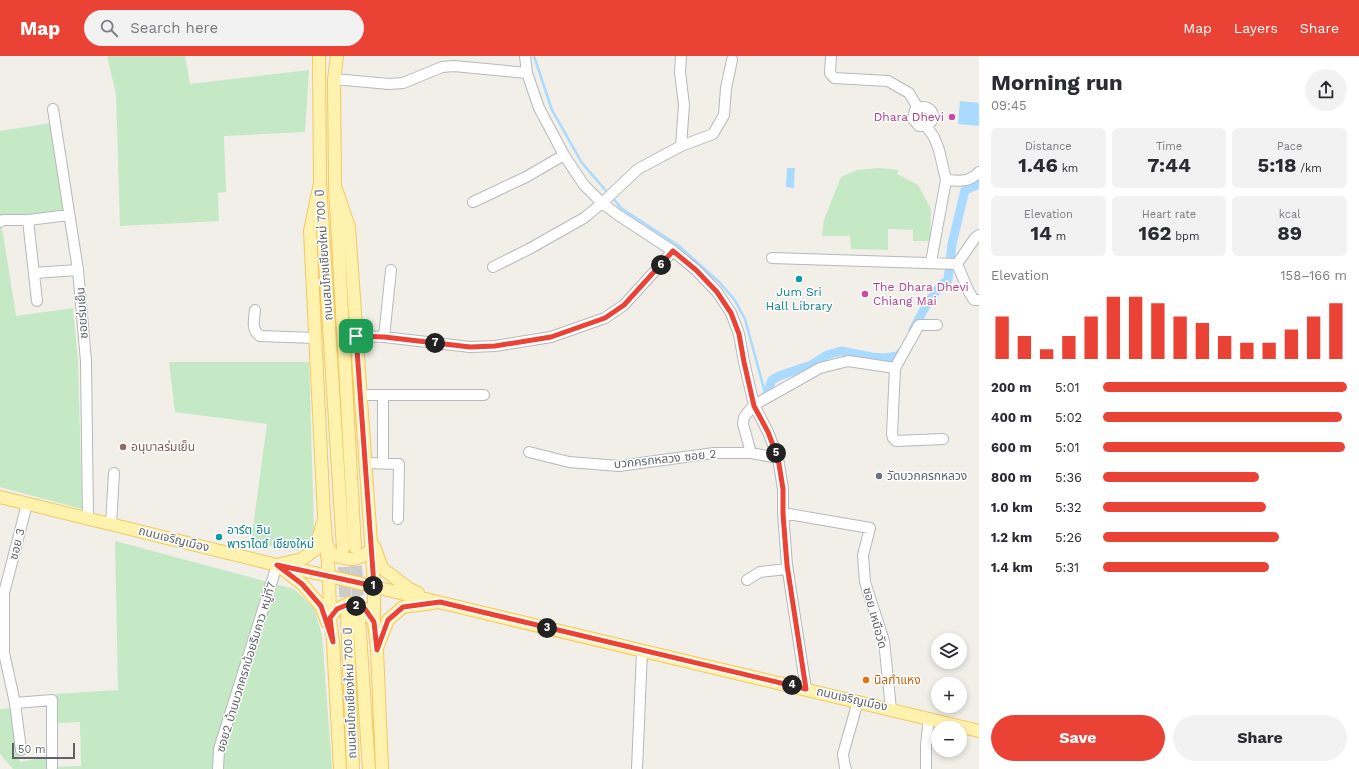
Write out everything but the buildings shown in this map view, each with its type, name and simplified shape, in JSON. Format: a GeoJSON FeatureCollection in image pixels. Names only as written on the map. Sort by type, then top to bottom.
{"type":"FeatureCollection","features":[{"type":"Feature","properties":{"kind":"main road","name":"ถนนสมโภชเชียงใหม่ 700 ปี"},"geometry":{"type":"LineString","coordinates":[[320,56],[318,72],[320,182],[343,549]]}},
{"type":"Feature","properties":{"kind":"main road","name":"ถนนสมโภชเชียงใหม่ 700 ปี"},"geometry":{"type":"LineString","coordinates":[[337,56],[334,80],[335,186],[355,547]]}},
{"type":"Feature","properties":{"kind":"main road"},"geometry":{"type":"LineString","coordinates":[[320,182],[310,231],[324,515],[340,769]]}},
{"type":"Feature","properties":{"kind":"main road"},"geometry":{"type":"LineString","coordinates":[[335,186],[349,227],[374,586],[374,622],[377,650],[382,769]]}},
{"type":"Feature","properties":{"kind":"main road","name":"ถนนเจริญเมือง"},"geometry":{"type":"LineString","coordinates":[[0,497],[277,565],[374,586],[979,731]]}},
{"type":"Feature","properties":{"kind":"main road"},"geometry":{"type":"LineString","coordinates":[[277,565],[302,559],[316,549],[324,515]]}},
{"type":"Feature","properties":{"kind":"main road"},"geometry":{"type":"LineString","coordinates":[[369,531],[382,568],[408,588],[440,602]]}},
{"type":"Feature","properties":{"kind":"main road"},"geometry":{"type":"LineString","coordinates":[[326,544],[333,555],[350,560],[363,556],[371,550]]}},
{"type":"Feature","properties":{"kind":"main road"},"geometry":{"type":"LineString","coordinates":[[277,565],[302,584],[321,606],[333,642]]}},
{"type":"Feature","properties":{"kind":"main road"},"geometry":{"type":"LineString","coordinates":[[377,650],[388,620],[403,607],[440,602]]}},
{"type":"Feature","properties":{"kind":"main road"},"geometry":{"type":"LineString","coordinates":[[330,618],[337,609],[349,604],[365,609],[374,622]]}},
{"type":"Feature","properties":{"kind":"main road","name":"ถนนสมโภชเชียงใหม่ 700 ปี"},"geometry":{"type":"LineString","coordinates":[[347,616],[353,769]]}},
{"type":"Feature","properties":{"kind":"main road","name":"ถนนสมโภชเชียงใหม่ 700 ปี"},"geometry":{"type":"LineString","coordinates":[[359,618],[369,769]]}},
{"type":"Feature","properties":{"kind":"street"},"geometry":{"type":"LineString","coordinates":[[525,56],[527,73],[539,108],[564,155],[584,185],[602,203],[673,251],[696,270],[717,292],[731,313],[739,334],[754,406],[768,432],[778,458],[783,489],[783,514],[788,569],[806,689]]}},
{"type":"Feature","properties":{"kind":"street"},"geometry":{"type":"LineString","coordinates":[[681,56],[680,72],[684,105],[682,146]]}},
{"type":"Feature","properties":{"kind":"street"},"geometry":{"type":"LineString","coordinates":[[831,56],[830,73],[834,78],[888,82],[908,93],[918,108]]}},
{"type":"Feature","properties":{"kind":"street"},"geometry":{"type":"LineString","coordinates":[[493,267],[529,250],[568,228],[602,203],[638,169],[682,146],[713,134],[724,115],[726,88],[732,60]]}},
{"type":"Feature","properties":{"kind":"street"},"geometry":{"type":"LineString","coordinates":[[334,80],[389,84],[403,83],[442,67],[454,66],[527,73]]}},
{"type":"Feature","properties":{"kind":"street"},"geometry":{"type":"LineString","coordinates":[[924,106],[932,112],[933,119],[926,126],[919,126],[913,119],[914,113],[918,108],[924,106]]}},
{"type":"Feature","properties":{"kind":"street","name":"ซอยร่มเย็น"},"geometry":{"type":"LineString","coordinates":[[53,109],[78,270],[86,361],[88,518]]}},
{"type":"Feature","properties":{"kind":"street"},"geometry":{"type":"LineString","coordinates":[[926,126],[934,137],[939,150],[946,180],[935,262]]}},
{"type":"Feature","properties":{"kind":"street"},"geometry":{"type":"LineString","coordinates":[[474,202],[526,177],[564,155]]}},
{"type":"Feature","properties":{"kind":"street"},"geometry":{"type":"LineString","coordinates":[[946,180],[960,182],[972,178],[979,172]]}},
{"type":"Feature","properties":{"kind":"street"},"geometry":{"type":"LineString","coordinates":[[0,222],[3,220],[28,220],[69,215]]}},
{"type":"Feature","properties":{"kind":"street"},"geometry":{"type":"LineString","coordinates":[[28,220],[37,301]]}},
{"type":"Feature","properties":{"kind":"street"},"geometry":{"type":"LineString","coordinates":[[957,264],[975,238],[979,235]]}},
{"type":"Feature","properties":{"kind":"street"},"geometry":{"type":"LineString","coordinates":[[356,336],[384,337],[470,347],[495,346],[551,337],[605,318],[624,305],[673,251]]}},
{"type":"Feature","properties":{"kind":"street"},"geometry":{"type":"LineString","coordinates":[[772,258],[935,262],[957,264]]}},
{"type":"Feature","properties":{"kind":"street"},"geometry":{"type":"LineString","coordinates":[[957,264],[974,292],[974,300],[979,300]]}},
{"type":"Feature","properties":{"kind":"street"},"geometry":{"type":"LineString","coordinates":[[34,274],[78,270]]}},
{"type":"Feature","properties":{"kind":"street"},"geometry":{"type":"LineString","coordinates":[[384,337],[391,270]]}},
{"type":"Feature","properties":{"kind":"street"},"geometry":{"type":"LineString","coordinates":[[255,310],[254,329],[260,336],[316,338]]}},
{"type":"Feature","properties":{"kind":"street"},"geometry":{"type":"LineString","coordinates":[[937,325],[919,325],[895,368],[893,438],[896,441],[943,439]]}},
{"type":"Feature","properties":{"kind":"street"},"geometry":{"type":"LineString","coordinates":[[751,453],[743,424],[744,417],[754,406],[820,368],[848,361],[895,368]]}},
{"type":"Feature","properties":{"kind":"street"},"geometry":{"type":"LineString","coordinates":[[361,395],[484,395]]}},
{"type":"Feature","properties":{"kind":"street"},"geometry":{"type":"LineString","coordinates":[[383,395],[383,463]]}},
{"type":"Feature","properties":{"kind":"street","name":"บวกครกหลวง ซอย 2"},"geometry":{"type":"LineString","coordinates":[[529,452],[568,462],[619,466],[714,453],[751,453],[778,458]]}},
{"type":"Feature","properties":{"kind":"street"},"geometry":{"type":"LineString","coordinates":[[366,463],[399,464],[398,519]]}},
{"type":"Feature","properties":{"kind":"street"},"geometry":{"type":"LineString","coordinates":[[111,524],[114,473]]}},
{"type":"Feature","properties":{"kind":"street","name":"ซอย 3"},"geometry":{"type":"LineString","coordinates":[[21,750],[15,703],[4,652],[4,593],[27,504]]}},
{"type":"Feature","properties":{"kind":"street","name":"ซอย เหนือวัด"},"geometry":{"type":"LineString","coordinates":[[783,514],[870,528],[863,555],[865,582],[884,641],[891,709]]}},
{"type":"Feature","properties":{"kind":"street","name":"ซอย2 บ้านบวกครกน้อยริมคาว หมู่ที7"},"geometry":{"type":"LineString","coordinates":[[218,769],[219,749],[277,565]]}},
{"type":"Feature","properties":{"kind":"street"},"geometry":{"type":"LineString","coordinates":[[747,580],[760,572],[788,569]]}},
{"type":"Feature","properties":{"kind":"street"},"geometry":{"type":"LineString","coordinates":[[637,769],[642,651]]}},
{"type":"Feature","properties":{"kind":"street"},"geometry":{"type":"LineString","coordinates":[[15,703],[52,700],[52,767]]}},
{"type":"Feature","properties":{"kind":"street"},"geometry":{"type":"LineString","coordinates":[[846,769],[843,754],[858,701]]}},
{"type":"Feature","properties":{"kind":"street"},"geometry":{"type":"LineString","coordinates":[[926,769],[926,745],[929,718]]}},
{"type":"Feature","properties":{"kind":"green space"},"geometry":{"type":"Polygon","coordinates":[[[107,56],[185,56],[190,84],[309,70],[305,132],[224,136],[226,192],[218,193],[219,221],[120,226],[116,94],[107,56]]]}},
{"type":"Feature","properties":{"kind":"green space"},"geometry":{"type":"Polygon","coordinates":[[[51,123],[64,211],[28,216],[0,216],[0,131],[51,123]]]}},
{"type":"Feature","properties":{"kind":"green space"},"geometry":{"type":"Polygon","coordinates":[[[879,168],[899,170],[897,174],[918,185],[931,209],[930,241],[913,241],[913,230],[888,229],[888,250],[851,249],[850,236],[822,236],[824,220],[841,177],[857,170],[879,168]]]}},
{"type":"Feature","properties":{"kind":"green space"},"geometry":{"type":"Polygon","coordinates":[[[2,228],[16,316],[73,308],[78,362],[82,509],[0,487],[0,229],[2,228]]]}},
{"type":"Feature","properties":{"kind":"green space"},"geometry":{"type":"Polygon","coordinates":[[[169,362],[309,362],[314,528],[310,545],[296,550],[251,542],[267,424],[175,412],[169,362]]]}},
{"type":"Feature","properties":{"kind":"green space"},"geometry":{"type":"Polygon","coordinates":[[[115,541],[294,589],[314,608],[322,635],[332,769],[13,769],[0,754],[0,709],[13,708],[20,762],[47,757],[48,767],[81,766],[80,722],[58,723],[56,694],[118,690],[115,541]]]}},
{"type":"Feature","properties":{"kind":"water"},"geometry":{"type":"Polygon","coordinates":[[[960,101],[979,103],[979,126],[958,124],[960,101]]]}},
{"type":"Feature","properties":{"kind":"water"},"geometry":{"type":"Polygon","coordinates":[[[787,168],[795,168],[794,188],[786,187],[787,168]]]}},
{"type":"Feature","properties":{"kind":"waterway"},"geometry":{"type":"LineString","coordinates":[[534,56],[552,110],[582,163],[608,193]]}},
{"type":"Feature","properties":{"kind":"waterway"},"geometry":{"type":"LineString","coordinates":[[913,330],[933,296],[948,280],[952,244],[965,190],[979,184]]}},
{"type":"Feature","properties":{"kind":"waterway"},"geometry":{"type":"LineString","coordinates":[[612,197],[621,208],[679,246],[719,282],[734,299],[745,319],[766,396]]}},
{"type":"Feature","properties":{"kind":"waterway"},"geometry":{"type":"LineString","coordinates":[[766,397],[772,380],[779,376],[811,365],[827,355],[841,351],[884,358],[898,356],[905,349]]}},
{"type":"Feature","properties":{"kind":"tunnel"},"geometry":{"type":"LineString","coordinates":[[355,548],[359,616]]}},
{"type":"Feature","properties":{"kind":"tunnel"},"geometry":{"type":"LineString","coordinates":[[343,549],[346,613]]}},
{"type":"Feature","properties":{"kind":"place","name":"Dhara Dhevi"},"geometry":{"type":"Point","coordinates":[952,117]}},
{"type":"Feature","properties":{"kind":"place","name":"Jum Sri Hall Library"},"geometry":{"type":"Point","coordinates":[799,279]}},
{"type":"Feature","properties":{"kind":"place","name":"The Dhara Dhevi Chiang Mai"},"geometry":{"type":"Point","coordinates":[865,294]}},
{"type":"Feature","properties":{"kind":"place","name":"อนุบาลร่มเย็น"},"geometry":{"type":"Point","coordinates":[123,447]}},
{"type":"Feature","properties":{"kind":"place","name":"วัดบวกครกหลวง"},"geometry":{"type":"Point","coordinates":[879,476]}},
{"type":"Feature","properties":{"kind":"place","name":"อาร์ต อิน พาราไดซ์ เชียงใหม่"},"geometry":{"type":"Point","coordinates":[219,537]}},
{"type":"Feature","properties":{"kind":"place","name":"นิลกําแหง"},"geometry":{"type":"Point","coordinates":[866,680]}},
{"type":"Feature","properties":{"kind":"route"},"geometry":{"type":"LineString","coordinates":[[673,251],[696,270],[717,292],[731,313],[739,334],[754,406],[768,432],[778,458],[783,489],[783,514],[787,565],[806,689],[440,602],[403,607],[388,620],[377,650],[374,622],[365,609],[349,604],[337,609],[330,618],[333,642],[321,606],[302,584],[277,565],[374,586],[356,336],[384,337],[470,347],[495,346],[551,337],[605,318],[624,305],[673,251]]}}]}
